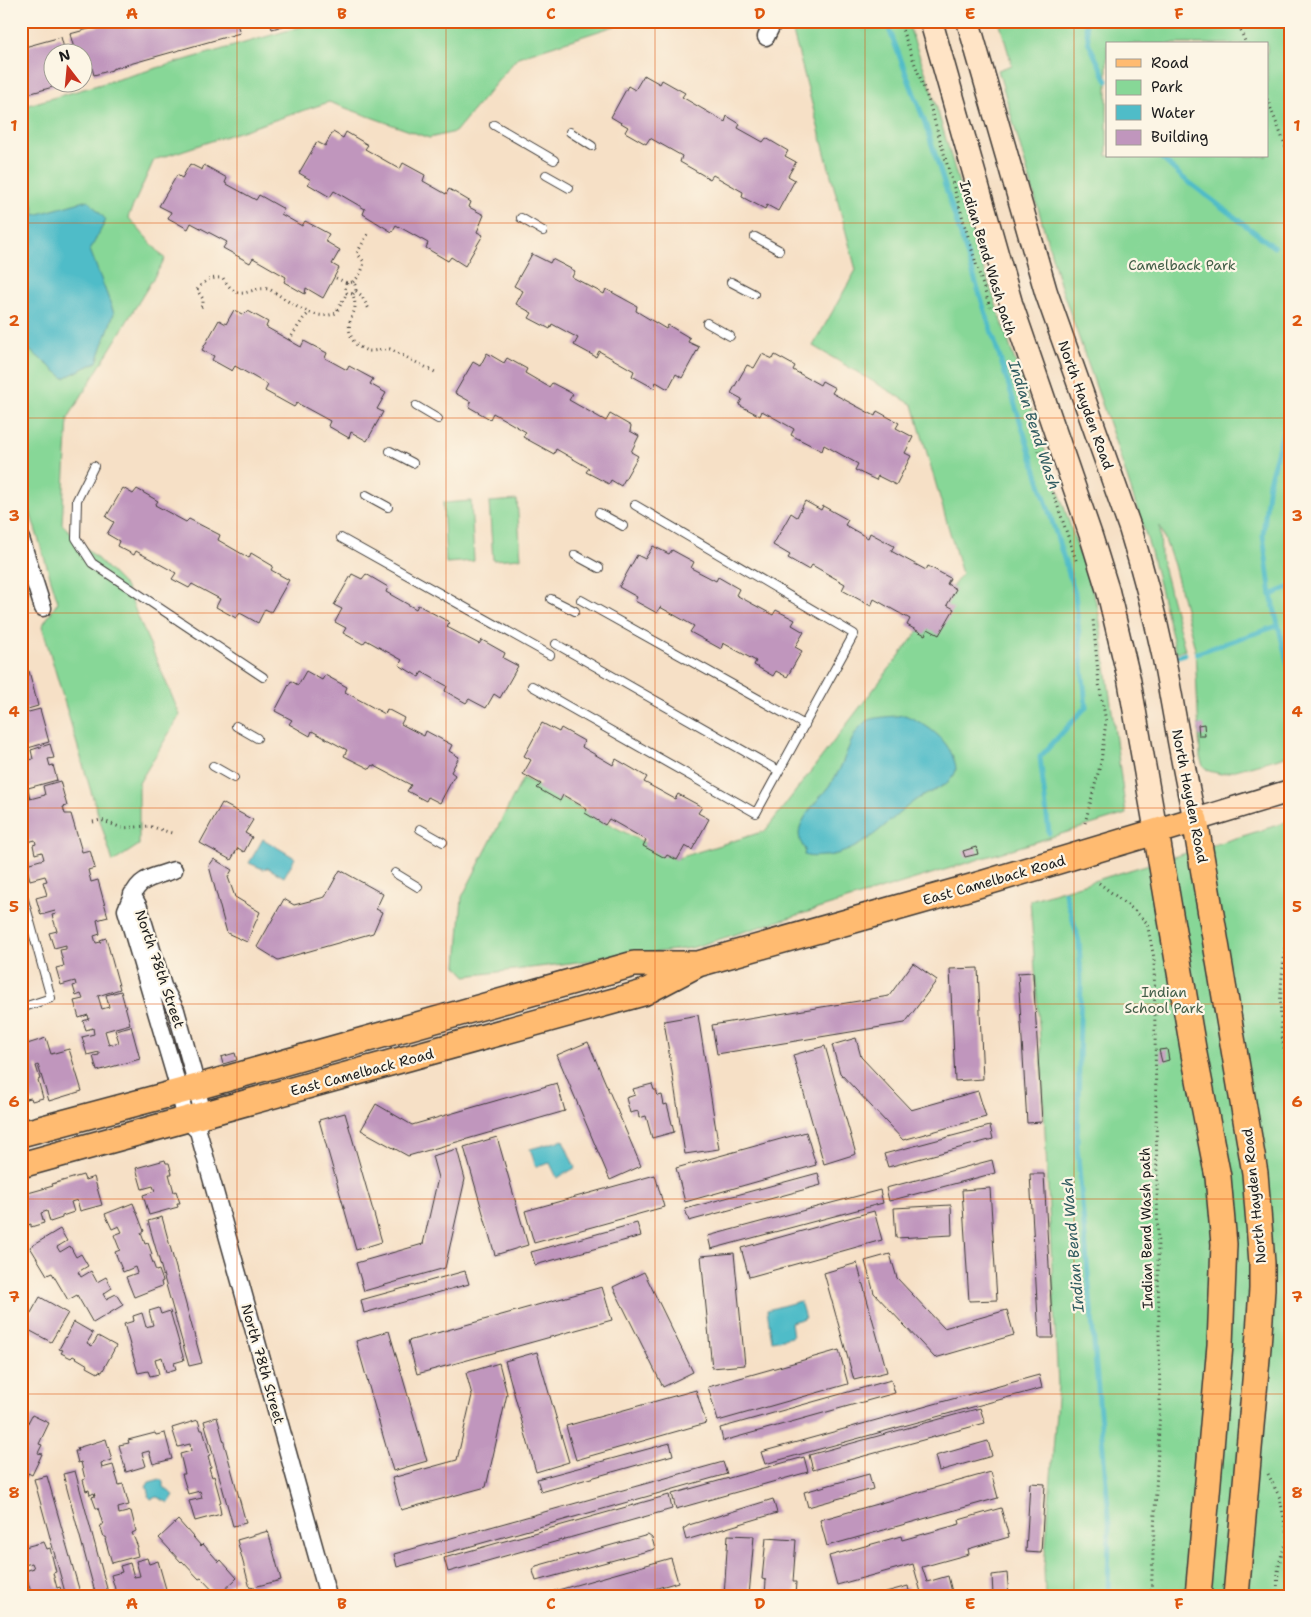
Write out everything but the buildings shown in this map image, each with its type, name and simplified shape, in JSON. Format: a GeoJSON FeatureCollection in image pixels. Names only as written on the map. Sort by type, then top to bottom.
{"type":"FeatureCollection","features":[{"type":"Feature","properties":{"kind":"main road"},"geometry":{"type":"LineString","coordinates":[[931,21],[1011,303],[1108,591],[1129,679],[1192,1044],[1218,1177],[1224,1244],[1220,1345],[1198,1596]]}},
{"type":"Feature","properties":{"kind":"main road","name":"North Hayden Road"},"geometry":{"type":"LineString","coordinates":[[968,21],[1046,292],[1141,564],[1163,655],[1216,936],[1254,1174],[1262,1263],[1258,1347],[1236,1596]]}},
{"type":"Feature","properties":{"kind":"main road","name":"East Camelback Road"},"geometry":{"type":"LineString","coordinates":[[21,1165],[196,1122],[643,993],[698,964],[972,887],[1290,791]]}},
{"type":"Feature","properties":{"kind":"main road","name":"East Camelback Road"},"geometry":{"type":"LineString","coordinates":[[21,1134],[634,964],[698,964]]}},
{"type":"Feature","properties":{"kind":"street"},"geometry":{"type":"LineString","coordinates":[[766,38],[774,21]]}},
{"type":"Feature","properties":{"kind":"street"},"geometry":{"type":"LineString","coordinates":[[21,539],[43,608]]}},
{"type":"Feature","properties":{"kind":"street","name":"North 78th Street"},"geometry":{"type":"LineString","coordinates":[[174,870],[143,880],[132,894],[139,907],[163,986],[176,1010],[188,1089],[196,1122],[328,1596]]}},
{"type":"Feature","properties":{"kind":"lane"},"geometry":{"type":"LineString","coordinates":[[494,125],[554,160]]}},
{"type":"Feature","properties":{"kind":"lane"},"geometry":{"type":"LineString","coordinates":[[570,132],[592,146]]}},
{"type":"Feature","properties":{"kind":"lane"},"geometry":{"type":"LineString","coordinates":[[546,175],[569,188]]}},
{"type":"Feature","properties":{"kind":"lane"},"geometry":{"type":"LineString","coordinates":[[521,218],[544,231]]}},
{"type":"Feature","properties":{"kind":"lane"},"geometry":{"type":"LineString","coordinates":[[755,237],[779,250]]}},
{"type":"Feature","properties":{"kind":"lane"},"geometry":{"type":"LineString","coordinates":[[731,282],[754,294]]}},
{"type":"Feature","properties":{"kind":"lane"},"geometry":{"type":"LineString","coordinates":[[707,323],[730,336]]}},
{"type":"Feature","properties":{"kind":"lane"},"geometry":{"type":"LineString","coordinates":[[416,406],[438,418]]}},
{"type":"Feature","properties":{"kind":"lane"},"geometry":{"type":"LineString","coordinates":[[390,451],[413,463]]}},
{"type":"Feature","properties":{"kind":"lane"},"geometry":{"type":"LineString","coordinates":[[94,466],[77,500],[76,538],[92,563],[263,677]]}},
{"type":"Feature","properties":{"kind":"lane"},"geometry":{"type":"LineString","coordinates":[[366,495],[388,507]]}},
{"type":"Feature","properties":{"kind":"lane"},"geometry":{"type":"LineString","coordinates":[[532,686],[756,813],[854,634],[635,505]]}},
{"type":"Feature","properties":{"kind":"lane"},"geometry":{"type":"LineString","coordinates":[[599,513],[622,526]]}},
{"type":"Feature","properties":{"kind":"lane"},"geometry":{"type":"LineString","coordinates":[[341,538],[550,655]]}},
{"type":"Feature","properties":{"kind":"lane"},"geometry":{"type":"LineString","coordinates":[[576,556],[599,568]]}},
{"type":"Feature","properties":{"kind":"lane"},"geometry":{"type":"LineString","coordinates":[[551,599],[574,611]]}},
{"type":"Feature","properties":{"kind":"lane"},"geometry":{"type":"LineString","coordinates":[[581,600],[805,725]]}},
{"type":"Feature","properties":{"kind":"lane"},"geometry":{"type":"LineString","coordinates":[[556,644],[779,771]]}},
{"type":"Feature","properties":{"kind":"lane"},"geometry":{"type":"LineString","coordinates":[[236,726],[257,738]]}},
{"type":"Feature","properties":{"kind":"lane"},"geometry":{"type":"LineString","coordinates":[[213,766],[234,778]]}},
{"type":"Feature","properties":{"kind":"lane"},"geometry":{"type":"LineString","coordinates":[[420,829],[444,842]]}},
{"type":"Feature","properties":{"kind":"lane"},"geometry":{"type":"LineString","coordinates":[[395,873],[418,887]]}},
{"type":"Feature","properties":{"kind":"lane"},"geometry":{"type":"LineString","coordinates":[[21,889],[51,998],[21,1008]]}},
{"type":"Feature","properties":{"kind":"path","name":"Indian Bend Wash path"},"geometry":{"type":"LineString","coordinates":[[899,21],[929,102],[992,313]]}},
{"type":"Feature","properties":{"kind":"path"},"geometry":{"type":"LineString","coordinates":[[1237,21],[1245,42]]}},
{"type":"Feature","properties":{"kind":"path"},"geometry":{"type":"LineString","coordinates":[[1268,102],[1290,157]]}},
{"type":"Feature","properties":{"kind":"path"},"geometry":{"type":"LineString","coordinates":[[336,278],[348,283],[358,278],[364,262],[357,253],[369,232]]}},
{"type":"Feature","properties":{"kind":"path"},"geometry":{"type":"LineString","coordinates":[[201,307],[203,306],[203,299],[197,290],[202,283],[216,277],[223,278],[235,292],[241,294],[262,288],[309,312],[322,316],[336,313],[347,293],[346,286],[348,283]]}},
{"type":"Feature","properties":{"kind":"path"},"geometry":{"type":"LineString","coordinates":[[353,282],[356,285],[355,306],[349,330],[351,339],[360,348],[369,351],[384,348],[435,372]]}},
{"type":"Feature","properties":{"kind":"path"},"geometry":{"type":"LineString","coordinates":[[347,293],[355,292],[361,295],[369,309]]}},
{"type":"Feature","properties":{"kind":"path"},"geometry":{"type":"LineString","coordinates":[[290,340],[309,312]]}},
{"type":"Feature","properties":{"kind":"path"},"geometry":{"type":"LineString","coordinates":[[1008,358],[1079,570]]}},
{"type":"Feature","properties":{"kind":"path"},"geometry":{"type":"LineString","coordinates":[[1085,822],[1101,762],[1106,721],[1099,684],[1093,616]]}},
{"type":"Feature","properties":{"kind":"path"},"geometry":{"type":"LineString","coordinates":[[93,822],[102,820],[122,828],[149,826],[175,834]]}},
{"type":"Feature","properties":{"kind":"path","name":"Indian Bend Wash path"},"geometry":{"type":"LineString","coordinates":[[1099,883],[1135,911],[1146,923],[1154,958],[1160,1406],[1151,1596]]}},
{"type":"Feature","properties":{"kind":"path"},"geometry":{"type":"LineString","coordinates":[[1290,934],[1286,941],[1280,990],[1280,1026],[1284,1052],[1290,1070]]}},
{"type":"Feature","properties":{"kind":"path"},"geometry":{"type":"LineString","coordinates":[[1264,1466],[1280,1498],[1289,1538],[1276,1578],[1278,1596]]}},
{"type":"Feature","properties":{"kind":"green space"},"geometry":{"type":"Polygon","coordinates":[[[321,21],[630,21],[518,57],[455,132],[429,138],[329,102],[154,160],[128,217],[165,259],[68,418],[62,524],[125,586],[180,715],[139,783],[139,845],[113,862],[42,626],[58,602],[21,483],[21,107],[73,92],[92,92],[92,87],[321,21]]]}},
{"type":"Feature","properties":{"kind":"green space"},"geometry":{"type":"Polygon","coordinates":[[[790,21],[907,21],[931,88],[984,269],[1098,608],[1126,814],[691,948],[466,976],[457,966],[462,897],[523,778],[675,859],[765,831],[962,574],[913,405],[813,346],[856,270],[790,21]]]}},
{"type":"Feature","properties":{"kind":"green space","name":"Camelback Park"},"geometry":{"type":"Polygon","coordinates":[[[999,21],[1290,21],[1290,755],[1221,774],[1209,771],[1203,766],[1200,757],[1195,649],[1174,565],[1160,526],[1161,558],[1185,650],[1176,652],[1150,548],[1060,284],[998,70],[1012,65],[999,21]]]}},
{"type":"Feature","properties":{"kind":"green space"},"geometry":{"type":"Polygon","coordinates":[[[517,500],[521,558],[493,560],[489,502],[517,500]]]}},
{"type":"Feature","properties":{"kind":"green space"},"geometry":{"type":"Polygon","coordinates":[[[471,501],[474,561],[446,563],[443,503],[471,501]]]}},
{"type":"Feature","properties":{"kind":"green space","name":"Indian School Park"},"geometry":{"type":"Polygon","coordinates":[[[1290,821],[1290,1596],[1045,1596],[1044,1568],[1058,1386],[1041,1053],[1030,900],[1290,821]]]}},
{"type":"Feature","properties":{"kind":"water"},"geometry":{"type":"Polygon","coordinates":[[[24,161],[35,215],[88,200],[106,220],[90,250],[114,313],[97,362],[64,378],[21,343],[21,287],[23,283],[21,277],[21,162],[24,161]]]}},
{"type":"Feature","properties":{"kind":"water"},"geometry":{"type":"Polygon","coordinates":[[[905,715],[928,727],[941,738],[951,752],[956,769],[954,775],[946,784],[918,799],[873,835],[851,849],[826,856],[812,857],[804,855],[805,850],[799,835],[801,825],[804,818],[837,774],[855,733],[864,723],[872,719],[905,715]]]}},
{"type":"Feature","properties":{"kind":"water"},"geometry":{"type":"Polygon","coordinates":[[[263,839],[295,858],[284,877],[268,868],[263,869],[249,863],[263,839]]]}},
{"type":"Feature","properties":{"kind":"water"},"geometry":{"type":"Polygon","coordinates":[[[563,1140],[575,1168],[557,1178],[550,1163],[536,1167],[530,1149],[563,1140]]]}},
{"type":"Feature","properties":{"kind":"water"},"geometry":{"type":"Polygon","coordinates":[[[800,1301],[805,1318],[791,1322],[793,1337],[772,1341],[767,1310],[800,1301]]]}},
{"type":"Feature","properties":{"kind":"water"},"geometry":{"type":"Polygon","coordinates":[[[160,1479],[163,1482],[163,1487],[174,1495],[169,1503],[157,1497],[151,1499],[148,1496],[149,1491],[146,1487],[149,1482],[160,1479]]]}},
{"type":"Feature","properties":{"kind":"waterway","name":"Indian Bend Wash"},"geometry":{"type":"LineString","coordinates":[[886,21],[924,120],[1075,593],[1086,707],[1040,757],[1049,833]]}},
{"type":"Feature","properties":{"kind":"waterway"},"geometry":{"type":"LineString","coordinates":[[1085,21],[1089,44],[1106,79]]}},
{"type":"Feature","properties":{"kind":"waterway"},"geometry":{"type":"LineString","coordinates":[[1161,158],[1182,177],[1274,247]]}},
{"type":"Feature","properties":{"kind":"waterway"},"geometry":{"type":"LineString","coordinates":[[1284,253],[1290,264]]}},
{"type":"Feature","properties":{"kind":"waterway"},"geometry":{"type":"LineString","coordinates":[[1290,329],[1288,348],[1290,395]]}},
{"type":"Feature","properties":{"kind":"waterway"},"geometry":{"type":"LineString","coordinates":[[1290,400],[1269,482],[1263,535],[1271,595],[1290,674]]}},
{"type":"Feature","properties":{"kind":"waterway"},"geometry":{"type":"LineString","coordinates":[[1271,595],[1290,587]]}},
{"type":"Feature","properties":{"kind":"waterway"},"geometry":{"type":"LineString","coordinates":[[1197,653],[1277,626]]}},
{"type":"Feature","properties":{"kind":"waterway"},"geometry":{"type":"LineString","coordinates":[[1178,656],[1185,654]]}},
{"type":"Feature","properties":{"kind":"waterway","name":"Indian Bend Wash"},"geometry":{"type":"LineString","coordinates":[[1065,893],[1079,941],[1081,981],[1077,1145],[1109,1517],[1108,1596]]}}]}
